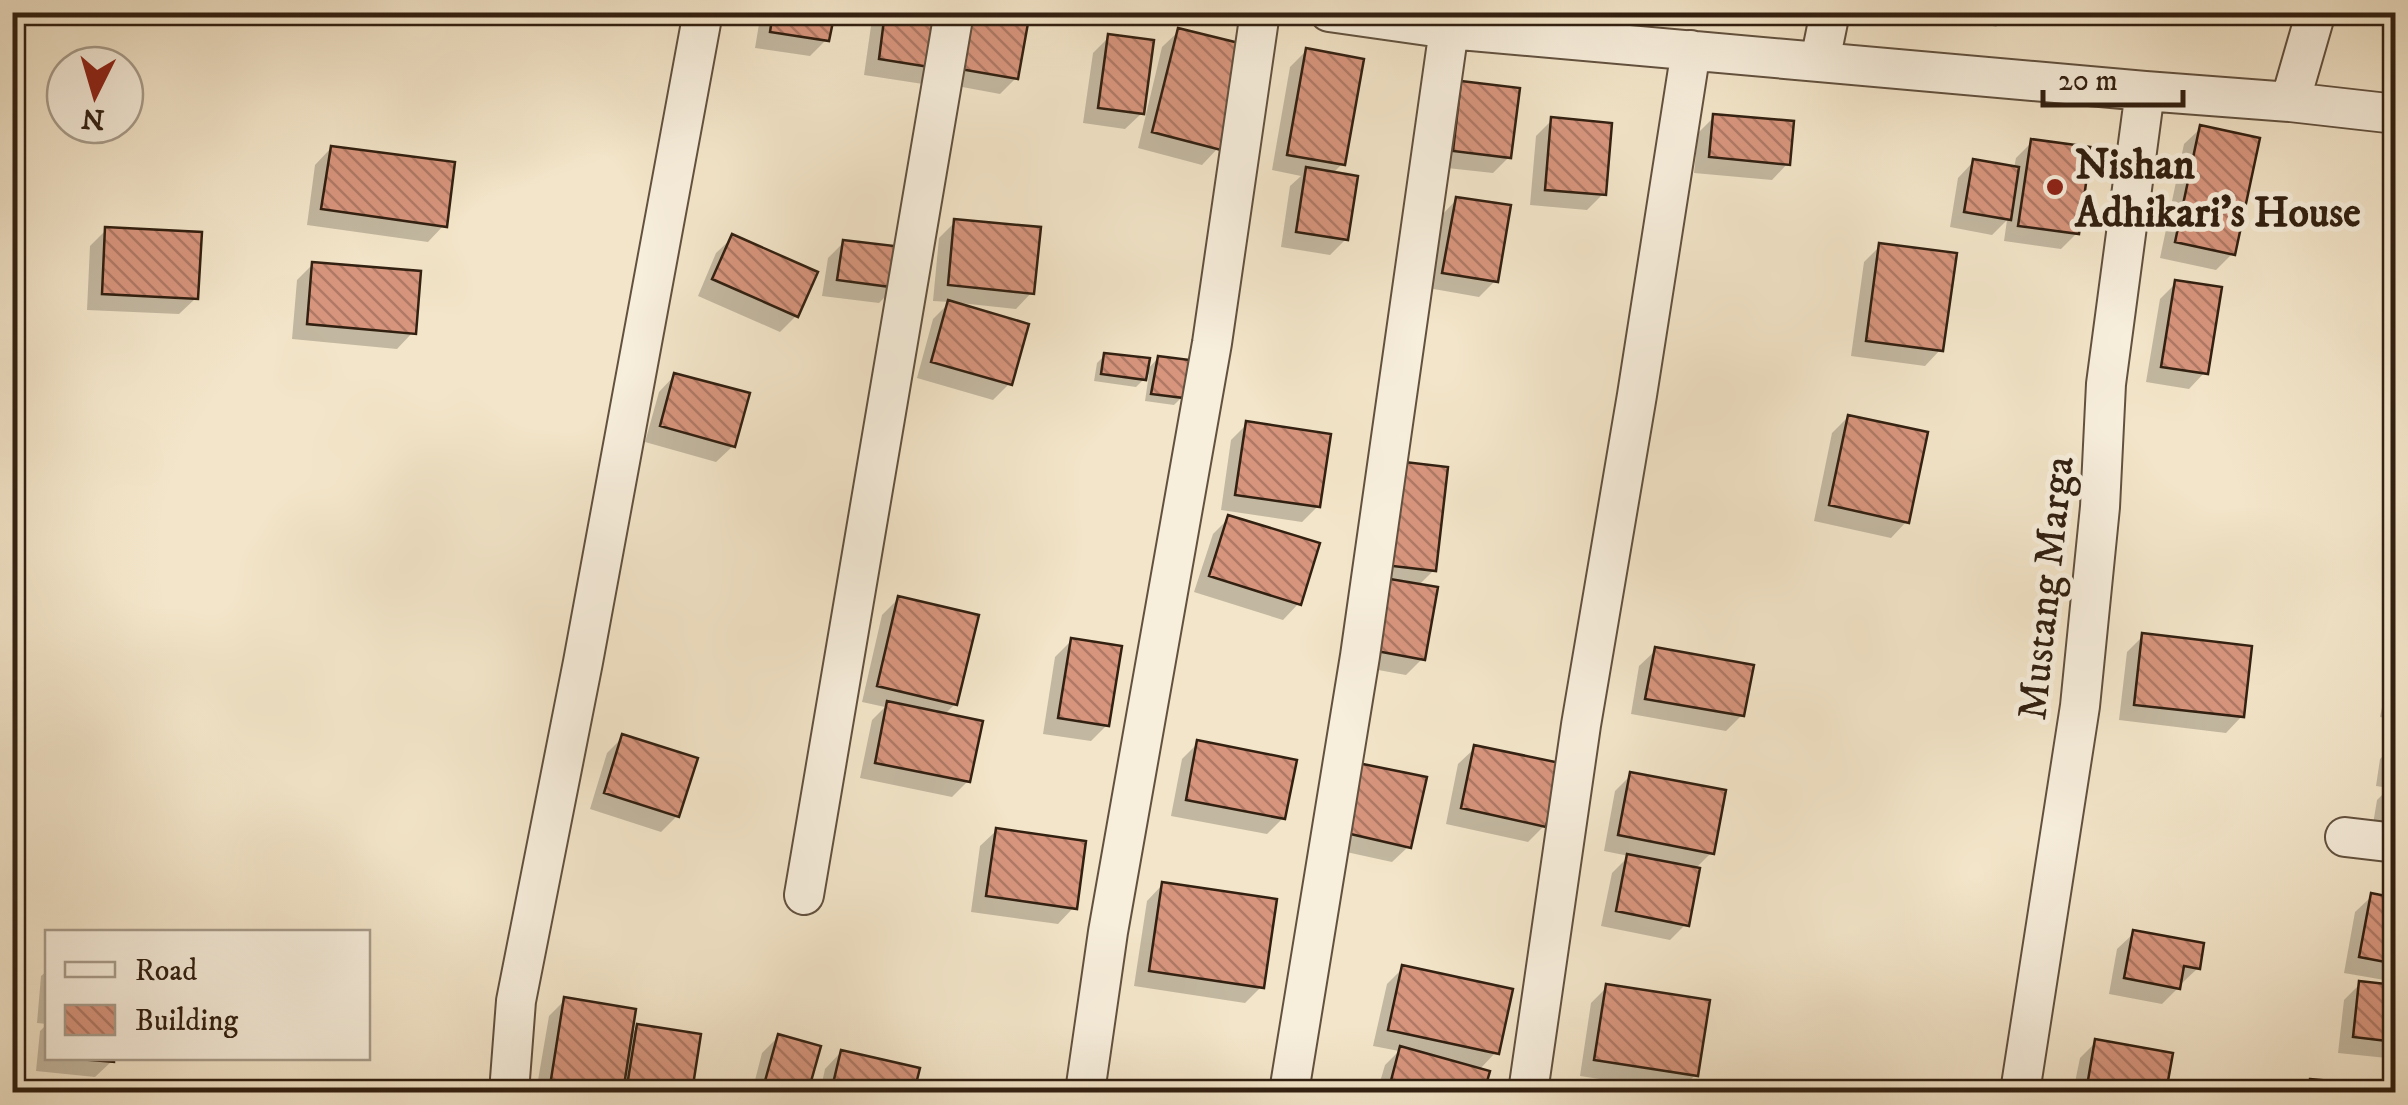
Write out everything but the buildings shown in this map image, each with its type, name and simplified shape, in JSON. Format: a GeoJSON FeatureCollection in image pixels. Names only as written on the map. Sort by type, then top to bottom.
{"type":"FeatureCollection","features":[{"type":"Feature","properties":{"kind":"street"},"geometry":{"type":"LineString","coordinates":[[509,1092],[516,1001],[704,12]]}},
{"type":"Feature","properties":{"kind":"street"},"geometry":{"type":"LineString","coordinates":[[804,895],[954,12]]}},
{"type":"Feature","properties":{"kind":"street"},"geometry":{"type":"LineString","coordinates":[[1084,1092],[1108,932],[1212,343],[1260,12]]}},
{"type":"Feature","properties":{"kind":"street"},"geometry":{"type":"LineString","coordinates":[[1329,12],[1448,29],[2396,114]]}},
{"type":"Feature","properties":{"kind":"street"},"geometry":{"type":"LineString","coordinates":[[1820,60],[1830,12]]}},
{"type":"Feature","properties":{"kind":"street"},"geometry":{"type":"LineString","coordinates":[[2290,102],[2316,12]]}},
{"type":"Feature","properties":{"kind":"street"},"geometry":{"type":"LineString","coordinates":[[1289,1092],[1360,656],[1448,29]]}},
{"type":"Feature","properties":{"kind":"street"},"geometry":{"type":"LineString","coordinates":[[1528,1092],[1581,725],[1638,394],[1691,50]]}},
{"type":"Feature","properties":{"kind":"street","name":"Mustang Marga"},"geometry":{"type":"LineString","coordinates":[[2020,1092],[2080,706],[2100,508],[2106,384],[2145,92]]}},
{"type":"Feature","properties":{"kind":"street"},"geometry":{"type":"LineString","coordinates":[[2345,837],[2396,843]]}},
{"type":"Feature","properties":{"kind":"place","name":"Nishan Adhikari's House"},"geometry":{"type":"Point","coordinates":[2055,187]}}]}
